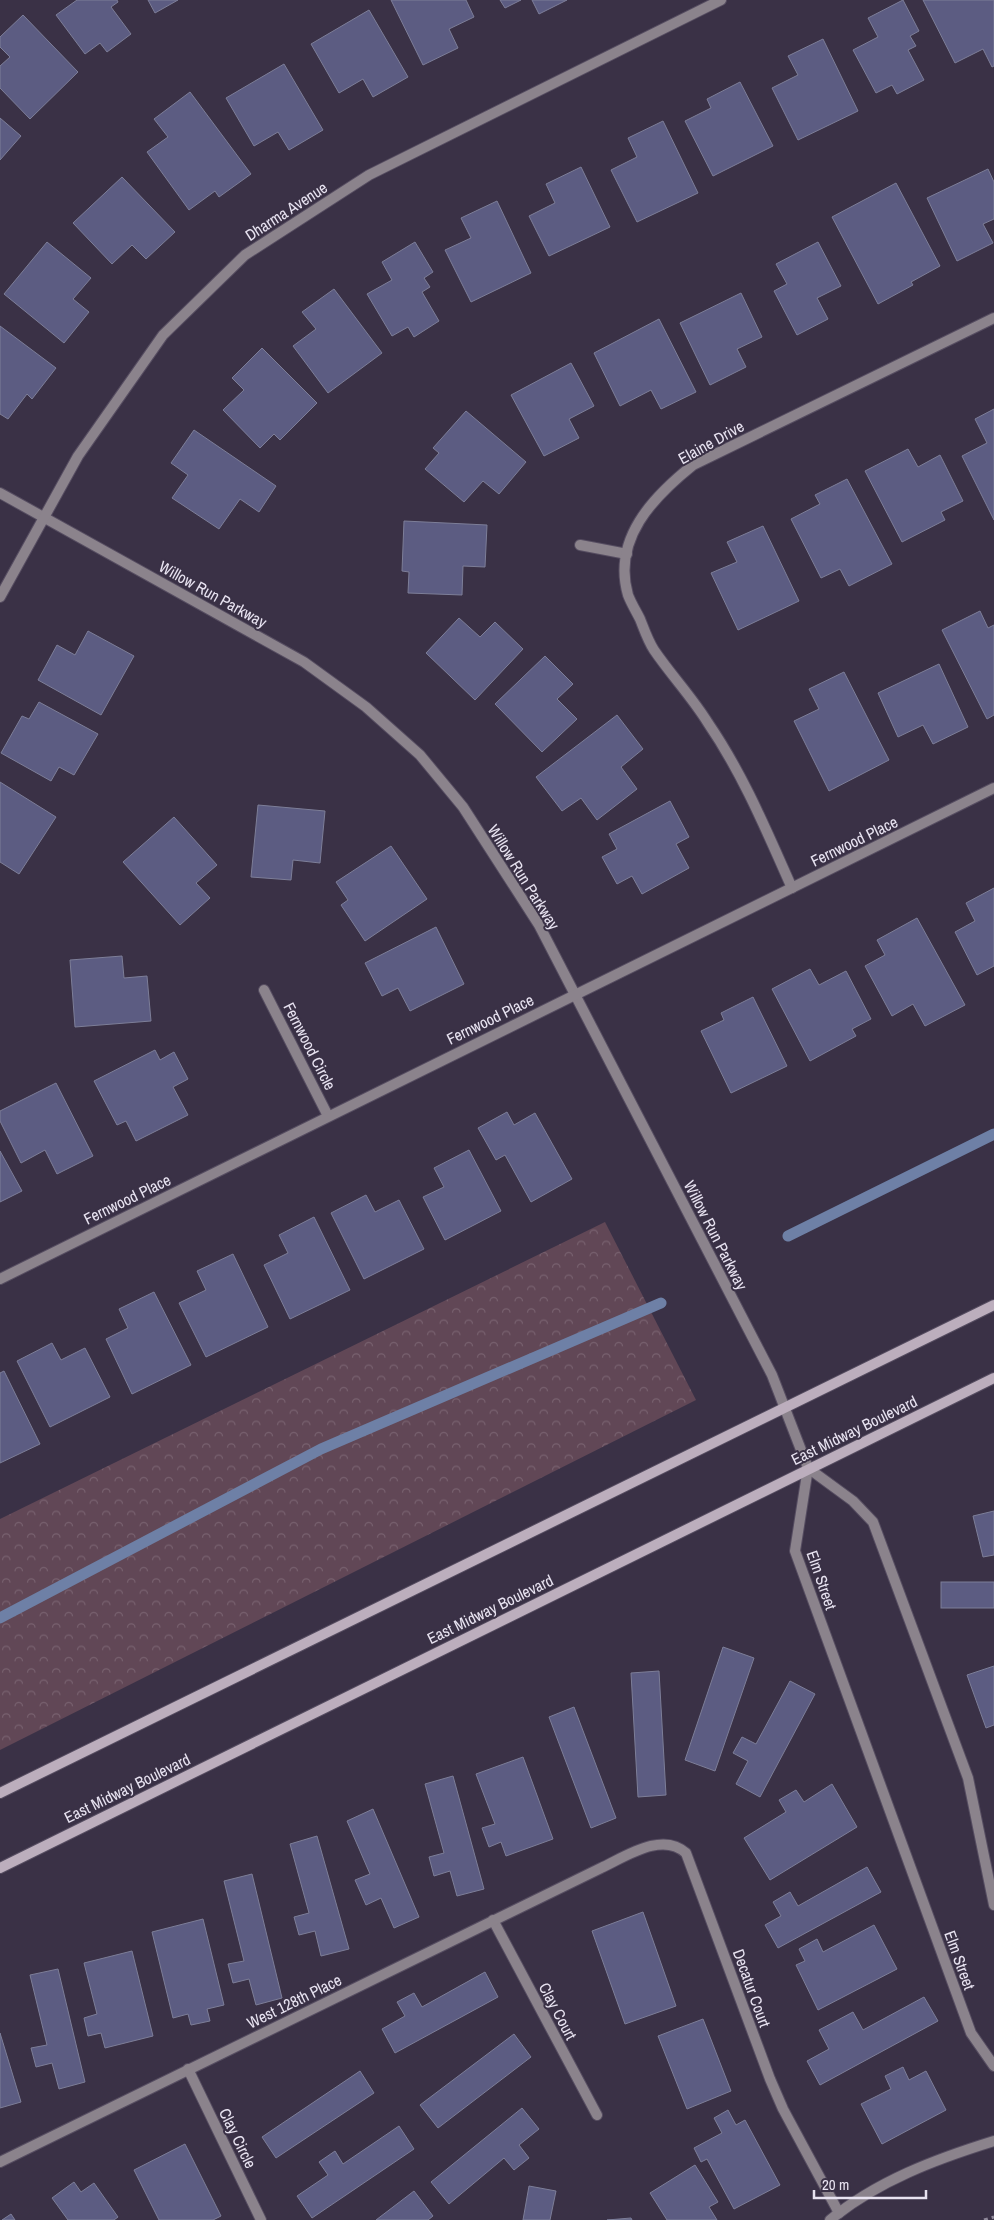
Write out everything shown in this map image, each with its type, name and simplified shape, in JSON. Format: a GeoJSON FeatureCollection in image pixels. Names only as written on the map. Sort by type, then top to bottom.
{"type":"FeatureCollection","features":[{"type":"Feature","properties":{"kind":"main road"},"geometry":{"type":"LineString","coordinates":[[0,1793],[994,1306]]}},
{"type":"Feature","properties":{"kind":"main road","name":"East Midway Boulevard"},"geometry":{"type":"LineString","coordinates":[[0,1868],[808,1468],[994,1378]]}},
{"type":"Feature","properties":{"kind":"street","name":"Dharma Avenue"},"geometry":{"type":"LineString","coordinates":[[0,597],[78,456],[163,335],[245,254],[369,175],[720,0]]}},
{"type":"Feature","properties":{"kind":"street","name":"Elaine Drive"},"geometry":{"type":"LineString","coordinates":[[792,888],[765,827],[730,757],[708,722],[653,648],[628,595],[625,564],[630,537],[646,510],[667,486],[693,466],[994,318]]}},
{"type":"Feature","properties":{"kind":"street","name":"Willow Run Parkway"},"geometry":{"type":"LineString","coordinates":[[0,493],[304,662],[366,707],[413,749],[463,807],[538,925],[772,1375],[808,1468]]}},
{"type":"Feature","properties":{"kind":"street"},"geometry":{"type":"LineString","coordinates":[[580,546],[626,554]]}},
{"type":"Feature","properties":{"kind":"street","name":"Fernwood Place"},"geometry":{"type":"LineString","coordinates":[[0,1279],[994,788]]}},
{"type":"Feature","properties":{"kind":"street","name":"Fernwood Circle"},"geometry":{"type":"LineString","coordinates":[[264,990],[328,1116]]}},
{"type":"Feature","properties":{"kind":"street"},"geometry":{"type":"LineString","coordinates":[[808,1468],[853,1501],[873,1522],[968,1778],[994,1905]]}},
{"type":"Feature","properties":{"kind":"street","name":"Elm Street"},"geometry":{"type":"LineString","coordinates":[[808,1468],[795,1551],[971,2033],[994,2066]]}},
{"type":"Feature","properties":{"kind":"street","name":"Decatur Court"},"geometry":{"type":"LineString","coordinates":[[601,1868],[638,1851],[664,1843],[677,1846],[686,1853],[770,2079],[783,2109],[839,2213]]}},
{"type":"Feature","properties":{"kind":"street","name":"West 128th Place"},"geometry":{"type":"LineString","coordinates":[[0,2162],[601,1868]]}},
{"type":"Feature","properties":{"kind":"street","name":"Clay Court"},"geometry":{"type":"LineString","coordinates":[[493,1920],[597,2116]]}},
{"type":"Feature","properties":{"kind":"street","name":"Clay Circle"},"geometry":{"type":"LineString","coordinates":[[188,2069],[261,2220]]}},
{"type":"Feature","properties":{"kind":"street"},"geometry":{"type":"LineString","coordinates":[[830,2220],[891,2180],[951,2154],[994,2141]]}},
{"type":"Feature","properties":{"kind":"path"},"geometry":{"type":"LineString","coordinates":[[984,2220],[994,2217]]}},
{"type":"Feature","properties":{"kind":"green space"},"geometry":{"type":"Polygon","coordinates":[[[605,1222],[696,1400],[0,1750],[0,1519],[605,1222]]]}},
{"type":"Feature","properties":{"kind":"building"},"geometry":{"type":"Polygon","coordinates":[[[77,0],[117,0],[118,2],[111,7],[131,34],[107,52],[100,43],[85,54],[56,15],[77,0]]]}},
{"type":"Feature","properties":{"kind":"building"},"geometry":{"type":"Polygon","coordinates":[[[148,0],[178,0],[155,13],[148,0]]]}},
{"type":"Feature","properties":{"kind":"building"},"geometry":{"type":"Polygon","coordinates":[[[391,0],[466,0],[474,17],[449,29],[458,48],[423,65],[391,0]]]}},
{"type":"Feature","properties":{"kind":"building"},"geometry":{"type":"Polygon","coordinates":[[[500,0],[521,0],[505,8],[500,0]]]}},
{"type":"Feature","properties":{"kind":"building"},"geometry":{"type":"Polygon","coordinates":[[[532,0],[567,0],[539,14],[532,0]]]}},
{"type":"Feature","properties":{"kind":"building"},"geometry":{"type":"Polygon","coordinates":[[[903,0],[919,31],[910,36],[916,46],[908,50],[924,80],[897,94],[892,85],[876,93],[853,50],[878,37],[868,18],[903,0]]]}},
{"type":"Feature","properties":{"kind":"building"},"geometry":{"type":"Polygon","coordinates":[[[923,0],[994,0],[994,66],[992,67],[983,49],[955,63],[923,0]]]}},
{"type":"Feature","properties":{"kind":"building"},"geometry":{"type":"Polygon","coordinates":[[[369,10],[408,77],[373,97],[363,79],[339,93],[311,44],[369,10]]]}},
{"type":"Feature","properties":{"kind":"building"},"geometry":{"type":"Polygon","coordinates":[[[23,15],[78,72],[30,119],[0,88],[0,66],[10,57],[0,47],[0,37],[23,15]]]}},
{"type":"Feature","properties":{"kind":"building"},"geometry":{"type":"Polygon","coordinates":[[[823,39],[858,111],[798,140],[772,88],[798,75],[788,56],[823,39]]]}},
{"type":"Feature","properties":{"kind":"building"},"geometry":{"type":"Polygon","coordinates":[[[284,64],[323,130],[289,150],[278,132],[254,146],[226,98],[284,64]]]}},
{"type":"Feature","properties":{"kind":"building"},"geometry":{"type":"Polygon","coordinates":[[[740,82],[773,146],[713,176],[685,121],[711,108],[707,99],[740,82]]]}},
{"type":"Feature","properties":{"kind":"building"},"geometry":{"type":"Polygon","coordinates":[[[190,92],[251,174],[219,197],[215,191],[189,210],[147,152],[168,137],[154,119],[190,92]]]}},
{"type":"Feature","properties":{"kind":"building"},"geometry":{"type":"Polygon","coordinates":[[[0,118],[21,136],[0,160],[0,118]]]}},
{"type":"Feature","properties":{"kind":"building"},"geometry":{"type":"Polygon","coordinates":[[[663,121],[698,193],[637,222],[611,170],[637,157],[628,138],[663,121]]]}},
{"type":"Feature","properties":{"kind":"building"},"geometry":{"type":"Polygon","coordinates":[[[581,167],[610,227],[549,256],[529,216],[555,203],[546,184],[581,167]]]}},
{"type":"Feature","properties":{"kind":"building"},"geometry":{"type":"Polygon","coordinates":[[[988,169],[994,182],[994,219],[983,224],[993,243],[957,261],[927,198],[988,169]]]}},
{"type":"Feature","properties":{"kind":"building"},"geometry":{"type":"Polygon","coordinates":[[[122,177],[175,232],[146,259],[132,245],[112,264],[73,223],[122,177]]]}},
{"type":"Feature","properties":{"kind":"building"},"geometry":{"type":"Polygon","coordinates":[[[896,183],[940,266],[911,282],[913,285],[878,304],[832,217],[896,183]]]}},
{"type":"Feature","properties":{"kind":"building"},"geometry":{"type":"Polygon","coordinates":[[[497,201],[531,273],[471,302],[445,250],[471,238],[461,218],[497,201]]]}},
{"type":"Feature","properties":{"kind":"building"},"geometry":{"type":"Polygon","coordinates":[[[47,242],[91,278],[73,299],[89,312],[64,343],[4,294],[47,242]]]}},
{"type":"Feature","properties":{"kind":"building"},"geometry":{"type":"Polygon","coordinates":[[[415,242],[433,272],[424,278],[430,287],[422,292],[439,321],[414,337],[408,327],[392,336],[367,294],[392,280],[382,262],[415,242]]]}},
{"type":"Feature","properties":{"kind":"building"},"geometry":{"type":"Polygon","coordinates":[[[818,242],[841,286],[817,298],[828,319],[797,335],[774,291],[787,284],[776,264],[818,242]]]}},
{"type":"Feature","properties":{"kind":"building"},"geometry":{"type":"Polygon","coordinates":[[[334,289],[382,353],[328,393],[293,346],[316,329],[302,312],[334,289]]]}},
{"type":"Feature","properties":{"kind":"building"},"geometry":{"type":"Polygon","coordinates":[[[741,293],[762,337],[737,349],[746,367],[710,385],[680,323],[741,293]]]}},
{"type":"Feature","properties":{"kind":"building"},"geometry":{"type":"Polygon","coordinates":[[[659,319],[696,392],[661,409],[651,390],[620,406],[594,353],[659,319]]]}},
{"type":"Feature","properties":{"kind":"building"},"geometry":{"type":"Polygon","coordinates":[[[0,326],[56,368],[32,399],[27,394],[8,419],[0,414],[0,326]]]}},
{"type":"Feature","properties":{"kind":"building"},"geometry":{"type":"Polygon","coordinates":[[[262,348],[317,403],[280,440],[274,434],[260,448],[223,410],[244,390],[232,378],[262,348]]]}},
{"type":"Feature","properties":{"kind":"building"},"geometry":{"type":"Polygon","coordinates":[[[571,363],[594,406],[569,419],[579,438],[544,456],[511,395],[571,363]]]}},
{"type":"Feature","properties":{"kind":"building"},"geometry":{"type":"Polygon","coordinates":[[[994,409],[994,520],[962,456],[987,443],[975,419],[994,409]]]}},
{"type":"Feature","properties":{"kind":"building"},"geometry":{"type":"Polygon","coordinates":[[[466,411],[526,462],[499,494],[483,481],[464,502],[425,469],[439,453],[433,448],[466,411]]]}},
{"type":"Feature","properties":{"kind":"building"},"geometry":{"type":"Polygon","coordinates":[[[194,430],[276,486],[259,512],[240,499],[219,529],[172,498],[188,475],[171,463],[194,430]]]}},
{"type":"Feature","properties":{"kind":"building"},"geometry":{"type":"Polygon","coordinates":[[[908,449],[918,467],[940,455],[963,501],[941,512],[945,520],[902,542],[865,471],[908,449]]]}},
{"type":"Feature","properties":{"kind":"building"},"geometry":{"type":"Polygon","coordinates":[[[847,479],[892,564],[849,586],[840,569],[821,578],[791,519],[820,504],[815,495],[847,479]]]}},
{"type":"Feature","properties":{"kind":"building"},"geometry":{"type":"Polygon","coordinates":[[[404,521],[487,525],[485,567],[463,566],[462,595],[408,593],[409,572],[402,571],[404,521]]]}},
{"type":"Feature","properties":{"kind":"building"},"geometry":{"type":"Polygon","coordinates":[[[763,526],[799,601],[738,630],[711,573],[737,562],[727,542],[763,526]]]}},
{"type":"Feature","properties":{"kind":"building"},"geometry":{"type":"Polygon","coordinates":[[[980,611],[988,628],[994,625],[994,715],[987,719],[942,630],[980,611]]]}},
{"type":"Feature","properties":{"kind":"building"},"geometry":{"type":"Polygon","coordinates":[[[459,618],[480,637],[495,622],[523,649],[475,700],[426,653],[459,618]]]}},
{"type":"Feature","properties":{"kind":"building"},"geometry":{"type":"Polygon","coordinates":[[[88,631],[134,656],[101,715],[38,680],[57,645],[75,655],[88,631]]]}},
{"type":"Feature","properties":{"kind":"building"},"geometry":{"type":"Polygon","coordinates":[[[545,656],[573,684],[557,699],[577,719],[542,752],[495,704],[545,656]]]}},
{"type":"Feature","properties":{"kind":"building"},"geometry":{"type":"Polygon","coordinates":[[[939,664],[968,727],[933,744],[923,725],[898,737],[878,693],[939,664]]]}},
{"type":"Feature","properties":{"kind":"building"},"geometry":{"type":"Polygon","coordinates":[[[844,672],[889,760],[829,791],[794,721],[819,709],[809,689],[844,672]]]}},
{"type":"Feature","properties":{"kind":"building"},"geometry":{"type":"Polygon","coordinates":[[[39,702],[98,734],[74,775],[59,767],[51,781],[1,753],[22,716],[29,719],[39,702]]]}},
{"type":"Feature","properties":{"kind":"building"},"geometry":{"type":"Polygon","coordinates":[[[617,715],[643,749],[621,767],[637,789],[597,820],[581,798],[562,811],[536,777],[617,715]]]}},
{"type":"Feature","properties":{"kind":"building"},"geometry":{"type":"Polygon","coordinates":[[[0,782],[56,817],[19,874],[0,862],[0,782]]]}},
{"type":"Feature","properties":{"kind":"building"},"geometry":{"type":"Polygon","coordinates":[[[670,801],[689,837],[676,844],[689,868],[642,894],[632,876],[617,884],[602,857],[617,849],[609,834],[670,801]]]}},
{"type":"Feature","properties":{"kind":"building"},"geometry":{"type":"Polygon","coordinates":[[[258,805],[325,811],[320,863],[293,860],[291,880],[251,877],[258,805]]]}},
{"type":"Feature","properties":{"kind":"building"},"geometry":{"type":"Polygon","coordinates":[[[174,817],[217,865],[196,883],[210,898],[180,925],[123,862],[174,817]]]}},
{"type":"Feature","properties":{"kind":"building"},"geometry":{"type":"Polygon","coordinates":[[[391,846],[427,899],[365,941],[341,905],[348,900],[336,882],[391,846]]]}},
{"type":"Feature","properties":{"kind":"building"},"geometry":{"type":"Polygon","coordinates":[[[994,888],[994,966],[977,975],[955,932],[975,921],[966,903],[994,888]]]}},
{"type":"Feature","properties":{"kind":"building"},"geometry":{"type":"Polygon","coordinates":[[[917,918],[965,1005],[925,1026],[913,1004],[892,1016],[865,966],[885,955],[877,940],[917,918]]]}},
{"type":"Feature","properties":{"kind":"building"},"geometry":{"type":"Polygon","coordinates":[[[436,927],[464,984],[410,1011],[398,988],[382,996],[365,963],[436,927]]]}},
{"type":"Feature","properties":{"kind":"building"},"geometry":{"type":"Polygon","coordinates":[[[122,956],[124,978],[147,976],[151,1021],[75,1027],[70,960],[122,956]]]}},
{"type":"Feature","properties":{"kind":"building"},"geometry":{"type":"Polygon","coordinates":[[[810,969],[819,985],[846,971],[871,1019],[852,1029],[856,1036],[810,1061],[772,989],[810,969]]]}},
{"type":"Feature","properties":{"kind":"building"},"geometry":{"type":"Polygon","coordinates":[[[753,997],[787,1066],[731,1093],[701,1031],[724,1020],[721,1013],[753,997]]]}},
{"type":"Feature","properties":{"kind":"building"},"geometry":{"type":"Polygon","coordinates":[[[155,1050],[160,1060],[174,1052],[188,1079],[173,1087],[188,1115],[136,1141],[126,1121],[117,1125],[94,1081],[155,1050]]]}},
{"type":"Feature","properties":{"kind":"building"},"geometry":{"type":"Polygon","coordinates":[[[56,1083],[93,1156],[57,1174],[45,1150],[21,1163],[0,1121],[0,1111],[56,1083]]]}},
{"type":"Feature","properties":{"kind":"building"},"geometry":{"type":"Polygon","coordinates":[[[507,1112],[514,1125],[535,1113],[572,1179],[531,1202],[505,1155],[496,1160],[478,1128],[507,1112]]]}},
{"type":"Feature","properties":{"kind":"building"},"geometry":{"type":"Polygon","coordinates":[[[469,1150],[501,1211],[445,1240],[423,1197],[444,1187],[434,1168],[469,1150]]]}},
{"type":"Feature","properties":{"kind":"building"},"geometry":{"type":"Polygon","coordinates":[[[0,1151],[22,1191],[0,1202],[0,1151]]]}},
{"type":"Feature","properties":{"kind":"building"},"geometry":{"type":"Polygon","coordinates":[[[366,1195],[375,1212],[399,1200],[424,1249],[364,1279],[331,1213],[366,1195]]]}},
{"type":"Feature","properties":{"kind":"building"},"geometry":{"type":"Polygon","coordinates":[[[314,1217],[350,1290],[290,1319],[264,1265],[288,1253],[279,1235],[314,1217]]]}},
{"type":"Feature","properties":{"kind":"building"},"geometry":{"type":"Polygon","coordinates":[[[233,1254],[268,1327],[206,1357],[179,1303],[206,1290],[197,1271],[233,1254]]]}},
{"type":"Feature","properties":{"kind":"building"},"geometry":{"type":"Polygon","coordinates":[[[154,1292],[191,1365],[132,1394],[106,1339],[128,1328],[119,1309],[154,1292]]]}},
{"type":"Feature","properties":{"kind":"building"},"geometry":{"type":"Polygon","coordinates":[[[52,1343],[61,1360],[85,1348],[110,1397],[50,1427],[17,1361],[52,1343]]]}},
{"type":"Feature","properties":{"kind":"building"},"geometry":{"type":"Polygon","coordinates":[[[4,1371],[40,1444],[0,1463],[0,1373],[4,1371]]]}},
{"type":"Feature","properties":{"kind":"building"},"geometry":{"type":"Polygon","coordinates":[[[994,1511],[994,1555],[983,1557],[973,1516],[994,1511]]]}},
{"type":"Feature","properties":{"kind":"building"},"geometry":{"type":"Polygon","coordinates":[[[941,1582],[994,1582],[994,1608],[941,1608],[941,1582]]]}},
{"type":"Feature","properties":{"kind":"building"},"geometry":{"type":"Polygon","coordinates":[[[723,1647],[754,1658],[715,1771],[685,1760],[723,1647]]]}},
{"type":"Feature","properties":{"kind":"building"},"geometry":{"type":"Polygon","coordinates":[[[994,1666],[994,1725],[986,1728],[967,1675],[994,1666]]]}},
{"type":"Feature","properties":{"kind":"building"},"geometry":{"type":"Polygon","coordinates":[[[659,1671],[666,1795],[638,1797],[631,1673],[659,1671]]]}},
{"type":"Feature","properties":{"kind":"building"},"geometry":{"type":"Polygon","coordinates":[[[790,1681],[815,1694],[760,1797],[736,1784],[748,1761],[733,1753],[742,1737],[756,1744],[790,1681]]]}},
{"type":"Feature","properties":{"kind":"building"},"geometry":{"type":"Polygon","coordinates":[[[574,1707],[616,1818],[591,1828],[549,1717],[574,1707]]]}},
{"type":"Feature","properties":{"kind":"building"},"geometry":{"type":"Polygon","coordinates":[[[523,1757],[553,1839],[506,1856],[501,1842],[489,1847],[482,1828],[495,1824],[476,1774],[523,1757]]]}},
{"type":"Feature","properties":{"kind":"building"},"geometry":{"type":"Polygon","coordinates":[[[453,1776],[484,1889],[457,1896],[450,1871],[434,1876],[429,1857],[444,1853],[425,1784],[453,1776]]]}},
{"type":"Feature","properties":{"kind":"building"},"geometry":{"type":"Polygon","coordinates":[[[832,1784],[857,1827],[770,1880],[744,1838],[786,1812],[779,1800],[796,1790],[804,1802],[832,1784]]]}},
{"type":"Feature","properties":{"kind":"building"},"geometry":{"type":"Polygon","coordinates":[[[373,1809],[419,1917],[394,1928],[381,1898],[366,1905],[355,1880],[370,1874],[347,1821],[373,1809]]]}},
{"type":"Feature","properties":{"kind":"building"},"geometry":{"type":"Polygon","coordinates":[[[317,1836],[349,1949],[321,1956],[315,1931],[299,1935],[294,1917],[309,1913],[290,1844],[317,1836]]]}},
{"type":"Feature","properties":{"kind":"building"},"geometry":{"type":"Polygon","coordinates":[[[867,1867],[881,1892],[778,1948],[765,1925],[781,1916],[773,1902],[790,1892],[798,1906],[867,1867]]]}},
{"type":"Feature","properties":{"kind":"building"},"geometry":{"type":"Polygon","coordinates":[[[252,1874],[282,1998],[256,2005],[249,1979],[233,1983],[228,1964],[244,1961],[224,1881],[252,1874]]]}},
{"type":"Feature","properties":{"kind":"building"},"geometry":{"type":"Polygon","coordinates":[[[643,1912],[676,2006],[625,2024],[592,1931],[643,1912]]]}},
{"type":"Feature","properties":{"kind":"building"},"geometry":{"type":"Polygon","coordinates":[[[203,1919],[224,2005],[207,2009],[210,2021],[191,2025],[188,2014],[173,2018],[152,1932],[203,1919]]]}},
{"type":"Feature","properties":{"kind":"building"},"geometry":{"type":"Polygon","coordinates":[[[874,1925],[897,1969],[818,2010],[796,1965],[805,1961],[799,1949],[817,1939],[823,1952],[874,1925]]]}},
{"type":"Feature","properties":{"kind":"building"},"geometry":{"type":"Polygon","coordinates":[[[132,1951],[153,2036],[105,2048],[101,2033],[88,2036],[84,2018],[97,2014],[84,1963],[132,1951]]]}},
{"type":"Feature","properties":{"kind":"building"},"geometry":{"type":"Polygon","coordinates":[[[58,1969],[85,2082],[59,2089],[52,2063],[36,2067],[31,2048],[47,2045],[30,1975],[58,1969]]]}},
{"type":"Feature","properties":{"kind":"building"},"geometry":{"type":"Polygon","coordinates":[[[485,1972],[498,1997],[395,2053],[382,2029],[405,2016],[397,2002],[414,1993],[422,2007],[485,1972]]]}},
{"type":"Feature","properties":{"kind":"building"},"geometry":{"type":"Polygon","coordinates":[[[924,1997],[938,2021],[820,2085],[807,2061],[829,2049],[819,2030],[853,2012],[863,2030],[924,1997]]]}},
{"type":"Feature","properties":{"kind":"building"},"geometry":{"type":"Polygon","coordinates":[[[703,2019],[731,2091],[687,2109],[658,2036],[703,2019]]]}},
{"type":"Feature","properties":{"kind":"building"},"geometry":{"type":"Polygon","coordinates":[[[0,2033],[21,2102],[0,2108],[0,2033]]]}},
{"type":"Feature","properties":{"kind":"building"},"geometry":{"type":"Polygon","coordinates":[[[514,2034],[531,2057],[438,2128],[420,2105],[514,2034]]]}},
{"type":"Feature","properties":{"kind":"building"},"geometry":{"type":"Polygon","coordinates":[[[903,2067],[909,2080],[926,2071],[946,2110],[882,2144],[861,2104],[891,2089],[885,2076],[903,2067]]]}},
{"type":"Feature","properties":{"kind":"building"},"geometry":{"type":"Polygon","coordinates":[[[360,2071],[374,2093],[276,2158],[262,2137],[360,2071]]]}},
{"type":"Feature","properties":{"kind":"building"},"geometry":{"type":"Polygon","coordinates":[[[522,2108],[539,2129],[519,2145],[529,2158],[514,2170],[504,2158],[449,2204],[431,2182],[522,2108]]]}},
{"type":"Feature","properties":{"kind":"building"},"geometry":{"type":"Polygon","coordinates":[[[728,2110],[736,2125],[745,2120],[780,2185],[734,2209],[707,2159],[701,2162],[694,2148],[722,2133],[714,2118],[728,2110]]]}},
{"type":"Feature","properties":{"kind":"building"},"geometry":{"type":"Polygon","coordinates":[[[399,2126],[414,2149],[312,2218],[297,2196],[328,2175],[319,2162],[335,2151],[343,2164],[399,2126]]]}},
{"type":"Feature","properties":{"kind":"building"},"geometry":{"type":"Polygon","coordinates":[[[185,2144],[221,2216],[213,2220],[159,2220],[134,2170],[185,2144]]]}},
{"type":"Feature","properties":{"kind":"building"},"geometry":{"type":"Polygon","coordinates":[[[695,2165],[718,2202],[709,2207],[717,2220],[667,2220],[650,2193],[695,2165]]]}},
{"type":"Feature","properties":{"kind":"building"},"geometry":{"type":"Polygon","coordinates":[[[74,2182],[81,2192],[94,2183],[118,2217],[114,2220],[68,2220],[52,2198],[74,2182]]]}},
{"type":"Feature","properties":{"kind":"building"},"geometry":{"type":"Polygon","coordinates":[[[529,2186],[556,2191],[550,2220],[523,2220],[529,2186]]]}},
{"type":"Feature","properties":{"kind":"building"},"geometry":{"type":"Polygon","coordinates":[[[414,2191],[433,2216],[428,2220],[376,2220],[414,2191]]]}},
{"type":"Feature","properties":{"kind":"building"},"geometry":{"type":"Polygon","coordinates":[[[11,2214],[15,2220],[2,2220],[11,2214]]]}},
{"type":"Feature","properties":{"kind":"building"},"geometry":{"type":"Polygon","coordinates":[[[631,2218],[632,2220],[607,2220],[631,2218]]]}},
{"type":"Feature","properties":{"kind":"waterway"},"geometry":{"type":"LineString","coordinates":[[788,1236],[994,1134]]}},
{"type":"Feature","properties":{"kind":"waterway"},"geometry":{"type":"LineString","coordinates":[[0,1618],[321,1449],[661,1303]]}}]}
